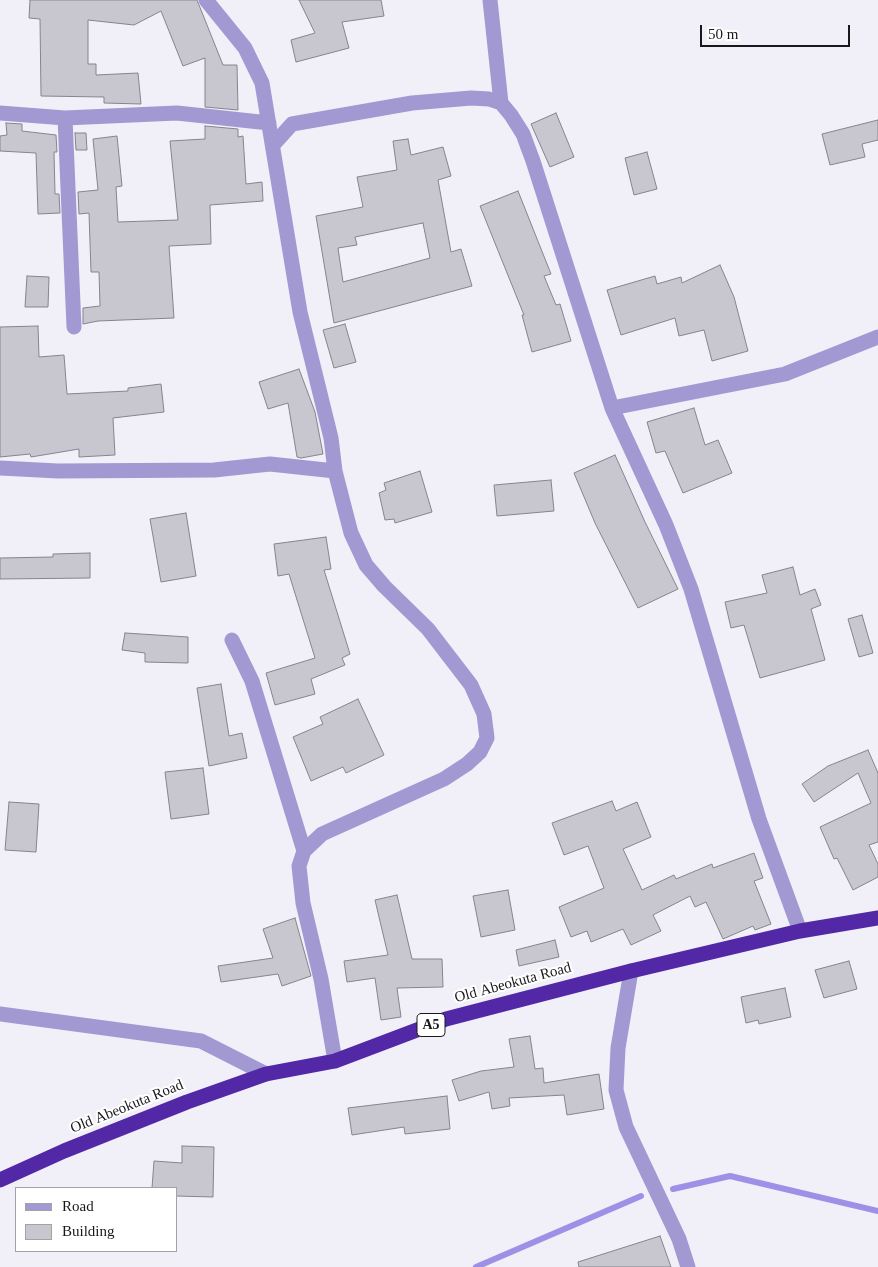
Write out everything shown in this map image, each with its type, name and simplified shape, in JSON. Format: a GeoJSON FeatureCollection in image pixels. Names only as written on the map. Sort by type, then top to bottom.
{"type":"FeatureCollection","features":[{"type":"Feature","properties":{"kind":"highway","name":"Old Abeokuta Road"},"geometry":{"type":"LineString","coordinates":[[0,1180],[187,1102],[266,1074],[335,1061],[446,1019],[631,971],[800,931],[878,918]]}},
{"type":"Feature","properties":{"kind":"street"},"geometry":{"type":"LineString","coordinates":[[206,0],[246,48],[262,83],[300,312],[331,438],[335,471],[351,533],[366,565],[384,586],[428,629],[471,685],[484,714],[487,738],[480,752],[467,764],[444,779],[322,834],[304,851],[299,866],[303,903],[321,979],[335,1061]]}},
{"type":"Feature","properties":{"kind":"street"},"geometry":{"type":"LineString","coordinates":[[490,0],[501,104]]}},
{"type":"Feature","properties":{"kind":"street"},"geometry":{"type":"LineString","coordinates":[[273,145],[292,124],[412,103],[470,98],[489,99],[501,104],[511,115],[526,143],[612,408],[666,525],[691,589],[759,820],[800,931]]}},
{"type":"Feature","properties":{"kind":"street"},"geometry":{"type":"LineString","coordinates":[[0,113],[65,118],[177,113],[269,123]]}},
{"type":"Feature","properties":{"kind":"street"},"geometry":{"type":"LineString","coordinates":[[65,118],[74,327]]}},
{"type":"Feature","properties":{"kind":"street"},"geometry":{"type":"LineString","coordinates":[[612,408],[785,374],[878,337]]}},
{"type":"Feature","properties":{"kind":"street"},"geometry":{"type":"LineString","coordinates":[[0,468],[58,471],[196,470],[270,464],[335,471]]}},
{"type":"Feature","properties":{"kind":"street"},"geometry":{"type":"LineString","coordinates":[[232,640],[252,681],[304,851]]}},
{"type":"Feature","properties":{"kind":"street"},"geometry":{"type":"LineString","coordinates":[[631,971],[618,1048],[616,1090],[626,1127],[678,1239],[688,1267]]}},
{"type":"Feature","properties":{"kind":"street"},"geometry":{"type":"LineString","coordinates":[[0,1014],[201,1041],[266,1074]]}},
{"type":"Feature","properties":{"kind":"building"},"geometry":{"type":"Polygon","coordinates":[[[30,0],[197,0],[223,65],[237,65],[238,110],[205,107],[205,58],[183,66],[161,11],[134,25],[88,20],[88,64],[96,64],[96,75],[138,73],[141,104],[104,103],[104,97],[41,96],[40,19],[29,18],[30,0]]]}},
{"type":"Feature","properties":{"kind":"building"},"geometry":{"type":"Polygon","coordinates":[[[299,0],[381,0],[384,16],[342,22],[349,48],[296,62],[291,40],[315,33],[299,0]]]}},
{"type":"Feature","properties":{"kind":"building"},"geometry":{"type":"Polygon","coordinates":[[[556,113],[574,157],[550,167],[531,124],[556,113]]]}},
{"type":"Feature","properties":{"kind":"building"},"geometry":{"type":"Polygon","coordinates":[[[878,120],[878,140],[862,144],[865,157],[830,165],[822,134],[878,120]]]}},
{"type":"Feature","properties":{"kind":"building"},"geometry":{"type":"Polygon","coordinates":[[[6,123],[22,124],[22,131],[56,135],[57,152],[54,152],[55,194],[59,194],[60,213],[38,214],[36,153],[0,151],[0,136],[7,135],[6,123]]]}},
{"type":"Feature","properties":{"kind":"building"},"geometry":{"type":"Polygon","coordinates":[[[205,126],[238,129],[238,137],[243,136],[246,184],[262,182],[263,201],[210,205],[211,244],[169,246],[174,318],[98,321],[83,324],[83,308],[100,306],[99,272],[91,272],[89,213],[79,214],[78,192],[98,190],[93,139],[117,136],[122,186],[116,187],[118,222],[178,220],[170,141],[205,139],[205,126]]]}},
{"type":"Feature","properties":{"kind":"building"},"geometry":{"type":"Polygon","coordinates":[[[75,133],[86,133],[87,150],[76,150],[75,133]]]}},
{"type":"Feature","properties":{"kind":"building"},"geometry":{"type":"Polygon","coordinates":[[[408,139],[411,155],[443,147],[451,176],[438,180],[451,252],[461,249],[472,286],[334,323],[316,216],[363,207],[357,177],[397,170],[393,141],[408,139]],[[423,223],[355,237],[357,245],[338,248],[343,282],[430,258],[423,223]]]}},
{"type":"Feature","properties":{"kind":"building"},"geometry":{"type":"Polygon","coordinates":[[[647,152],[657,189],[634,195],[625,158],[647,152]]]}},
{"type":"Feature","properties":{"kind":"building"},"geometry":{"type":"Polygon","coordinates":[[[518,191],[551,274],[544,276],[556,305],[560,304],[571,341],[532,352],[522,315],[524,315],[480,206],[518,191]]]}},
{"type":"Feature","properties":{"kind":"building"},"geometry":{"type":"Polygon","coordinates":[[[720,265],[734,297],[748,351],[712,361],[704,330],[679,336],[675,318],[621,335],[607,290],[655,276],[657,284],[681,277],[682,283],[720,265]]]}},
{"type":"Feature","properties":{"kind":"building"},"geometry":{"type":"Polygon","coordinates":[[[27,276],[49,277],[48,307],[25,307],[27,276]]]}},
{"type":"Feature","properties":{"kind":"building"},"geometry":{"type":"Polygon","coordinates":[[[345,324],[356,362],[334,368],[323,330],[345,324]]]}},
{"type":"Feature","properties":{"kind":"building"},"geometry":{"type":"Polygon","coordinates":[[[38,326],[39,357],[64,355],[67,394],[128,391],[128,388],[161,384],[164,412],[113,418],[115,455],[79,457],[79,449],[31,457],[30,454],[0,457],[0,327],[38,326]]]}},
{"type":"Feature","properties":{"kind":"building"},"geometry":{"type":"Polygon","coordinates":[[[299,369],[315,412],[323,454],[301,458],[297,457],[288,403],[268,409],[259,382],[299,369]]]}},
{"type":"Feature","properties":{"kind":"building"},"geometry":{"type":"Polygon","coordinates":[[[694,408],[705,445],[718,440],[732,473],[683,493],[665,451],[656,453],[647,422],[694,408]]]}},
{"type":"Feature","properties":{"kind":"building"},"geometry":{"type":"Polygon","coordinates":[[[615,455],[678,589],[638,608],[595,523],[574,473],[615,455]]]}},
{"type":"Feature","properties":{"kind":"building"},"geometry":{"type":"Polygon","coordinates":[[[420,471],[432,512],[395,523],[394,519],[385,520],[379,493],[386,490],[384,483],[420,471]]]}},
{"type":"Feature","properties":{"kind":"building"},"geometry":{"type":"Polygon","coordinates":[[[551,480],[554,511],[497,516],[494,485],[551,480]]]}},
{"type":"Feature","properties":{"kind":"building"},"geometry":{"type":"Polygon","coordinates":[[[186,513],[196,576],[161,582],[150,519],[186,513]]]}},
{"type":"Feature","properties":{"kind":"building"},"geometry":{"type":"Polygon","coordinates":[[[326,537],[331,569],[324,570],[350,654],[342,658],[345,665],[311,679],[315,694],[275,705],[266,673],[315,658],[289,574],[278,576],[274,544],[326,537]]]}},
{"type":"Feature","properties":{"kind":"building"},"geometry":{"type":"Polygon","coordinates":[[[90,553],[90,578],[0,579],[0,558],[53,557],[53,554],[90,553]]]}},
{"type":"Feature","properties":{"kind":"building"},"geometry":{"type":"Polygon","coordinates":[[[793,567],[800,595],[815,589],[821,605],[811,609],[825,660],[760,678],[744,625],[731,628],[725,602],[767,593],[762,575],[793,567]]]}},
{"type":"Feature","properties":{"kind":"building"},"geometry":{"type":"Polygon","coordinates":[[[862,615],[873,653],[859,657],[848,619],[862,615]]]}},
{"type":"Feature","properties":{"kind":"building"},"geometry":{"type":"Polygon","coordinates":[[[125,633],[188,637],[188,663],[145,662],[145,653],[122,650],[125,633]]]}},
{"type":"Feature","properties":{"kind":"building"},"geometry":{"type":"Polygon","coordinates":[[[221,684],[229,736],[242,733],[247,758],[209,766],[197,688],[221,684]]]}},
{"type":"Feature","properties":{"kind":"building"},"geometry":{"type":"Polygon","coordinates":[[[358,699],[384,755],[346,773],[343,767],[311,781],[293,737],[323,724],[320,717],[358,699]]]}},
{"type":"Feature","properties":{"kind":"building"},"geometry":{"type":"Polygon","coordinates":[[[868,750],[878,773],[878,842],[869,845],[878,864],[878,877],[853,890],[837,858],[834,859],[820,827],[871,803],[858,773],[814,802],[802,784],[828,766],[868,750]]]}},
{"type":"Feature","properties":{"kind":"building"},"geometry":{"type":"Polygon","coordinates":[[[203,768],[209,814],[171,819],[165,772],[203,768]]]}},
{"type":"Feature","properties":{"kind":"building"},"geometry":{"type":"Polygon","coordinates":[[[612,801],[616,811],[637,802],[651,837],[623,849],[642,890],[674,875],[676,879],[712,864],[713,868],[754,853],[763,878],[754,881],[771,924],[755,930],[753,926],[723,939],[706,902],[695,907],[690,896],[653,915],[661,931],[631,945],[623,929],[591,942],[587,931],[571,937],[559,907],[604,888],[588,846],[564,855],[552,823],[612,801]]]}},
{"type":"Feature","properties":{"kind":"building"},"geometry":{"type":"Polygon","coordinates":[[[9,802],[39,804],[36,852],[5,850],[9,802]]]}},
{"type":"Feature","properties":{"kind":"building"},"geometry":{"type":"Polygon","coordinates":[[[508,890],[515,930],[481,937],[473,896],[508,890]]]}},
{"type":"Feature","properties":{"kind":"building"},"geometry":{"type":"Polygon","coordinates":[[[397,895],[412,959],[442,959],[443,987],[397,988],[401,1017],[381,1020],[375,978],[347,982],[344,961],[388,955],[375,900],[397,895]]]}},
{"type":"Feature","properties":{"kind":"building"},"geometry":{"type":"Polygon","coordinates":[[[295,918],[311,976],[282,986],[278,974],[221,982],[218,966],[273,958],[263,929],[295,918]]]}},
{"type":"Feature","properties":{"kind":"building"},"geometry":{"type":"Polygon","coordinates":[[[555,940],[559,957],[519,966],[516,950],[555,940]]]}},
{"type":"Feature","properties":{"kind":"building"},"geometry":{"type":"Polygon","coordinates":[[[849,961],[857,989],[824,998],[815,970],[849,961]]]}},
{"type":"Feature","properties":{"kind":"building"},"geometry":{"type":"Polygon","coordinates":[[[785,988],[791,1017],[759,1024],[758,1020],[746,1023],[741,997],[785,988]]]}},
{"type":"Feature","properties":{"kind":"building"},"geometry":{"type":"Polygon","coordinates":[[[530,1036],[535,1069],[543,1068],[544,1083],[599,1074],[604,1109],[567,1115],[564,1095],[509,1098],[510,1106],[492,1109],[489,1092],[459,1101],[452,1080],[481,1071],[514,1067],[509,1039],[530,1036]]]}},
{"type":"Feature","properties":{"kind":"building"},"geometry":{"type":"Polygon","coordinates":[[[447,1096],[450,1129],[405,1134],[404,1127],[352,1135],[348,1108],[447,1096]]]}},
{"type":"Feature","properties":{"kind":"building"},"geometry":{"type":"Polygon","coordinates":[[[182,1146],[214,1147],[213,1197],[178,1196],[178,1187],[152,1187],[154,1161],[182,1163],[182,1146]]]}},
{"type":"Feature","properties":{"kind":"building"},"geometry":{"type":"Polygon","coordinates":[[[660,1236],[671,1267],[579,1267],[578,1262],[660,1236]]]}},
{"type":"Feature","properties":{"kind":"waterway"},"geometry":{"type":"LineString","coordinates":[[673,1189],[730,1176],[878,1211]]}},
{"type":"Feature","properties":{"kind":"waterway"},"geometry":{"type":"LineString","coordinates":[[476,1267],[641,1196]]}}]}
